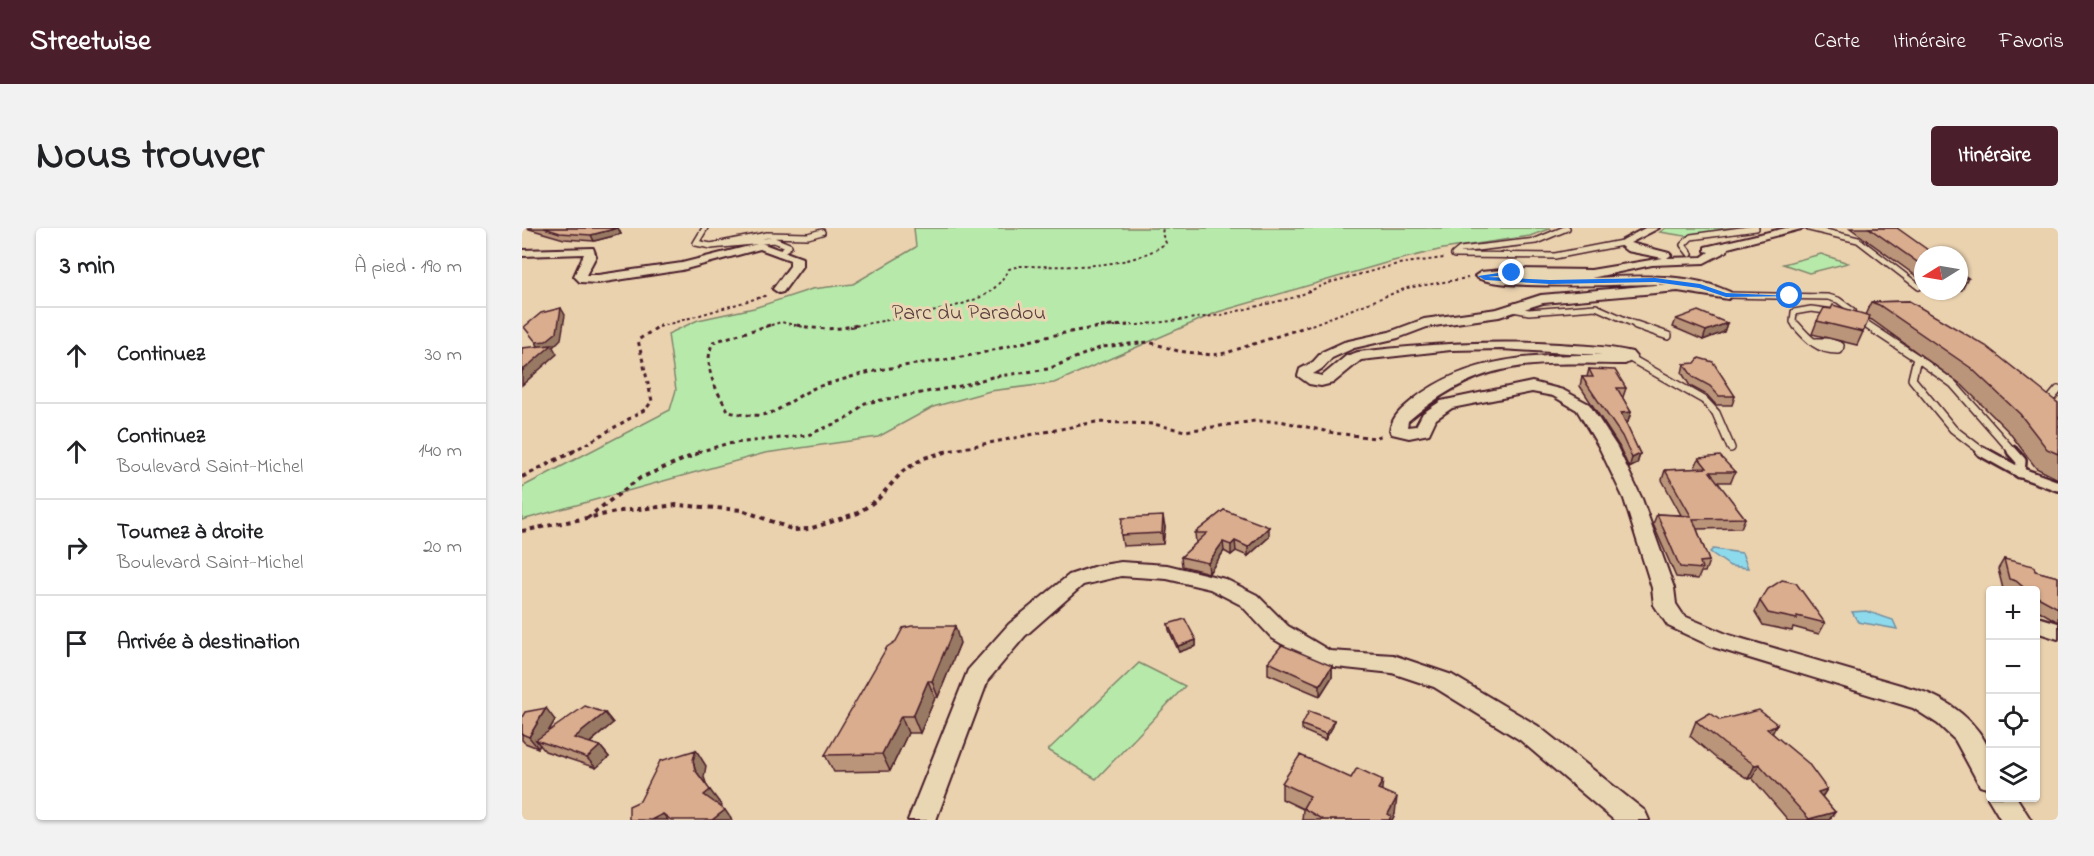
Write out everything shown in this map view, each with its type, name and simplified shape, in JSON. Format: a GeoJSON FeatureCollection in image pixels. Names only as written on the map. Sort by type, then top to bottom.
{"type":"FeatureCollection","features":[{"type":"Feature","properties":{"kind":"street"},"geometry":{"type":"LineString","coordinates":[[1654,228],[1622,243],[1630,249],[1650,254],[1690,254],[1800,228]]}},
{"type":"Feature","properties":{"kind":"street"},"geometry":{"type":"LineString","coordinates":[[522,253],[589,250],[590,256],[580,276],[584,279],[682,266],[761,246],[796,258],[797,261],[779,289]]}},
{"type":"Feature","properties":{"kind":"street"},"geometry":{"type":"LineString","coordinates":[[1481,276],[1512,273],[1591,274],[1652,262],[1692,262],[1716,255],[1723,249],[1720,246]]}},
{"type":"Feature","properties":{"kind":"street"},"geometry":{"type":"LineString","coordinates":[[1481,276],[1550,282],[1664,280],[1718,290],[1726,295]]}},
{"type":"Feature","properties":{"kind":"street"},"geometry":{"type":"LineString","coordinates":[[1630,357],[1620,352],[1501,345],[1451,346],[1358,356],[1349,359],[1334,378],[1320,381],[1306,376],[1305,372],[1318,365],[1328,355],[1349,345],[1393,335],[1424,323],[1513,309],[1541,299],[1678,287],[1716,296],[1726,295]]}},
{"type":"Feature","properties":{"kind":"street"},"geometry":{"type":"LineString","coordinates":[[1630,357],[1625,360],[1572,359],[1499,364],[1441,387],[1400,419],[1398,430],[1409,433],[1423,430],[1429,416],[1447,404],[1532,387],[1558,393],[1583,407],[1608,447],[1633,499],[1663,588],[1665,605],[1676,621],[1721,641],[1921,701],[1947,714],[1966,734],[1986,771]]}},
{"type":"Feature","properties":{"kind":"street"},"geometry":{"type":"LineString","coordinates":[[922,820],[977,676],[1017,630],[1076,580],[1096,573],[1121,569],[1167,572],[1217,584],[1249,600],[1280,632],[1324,659],[1393,664],[1443,681],[1529,733],[1635,820]]}},
{"type":"Feature","properties":{"kind":"street"},"geometry":{"type":"LineString","coordinates":[[2005,802],[2017,820]]}},
{"type":"Feature","properties":{"kind":"lane"},"geometry":{"type":"LineString","coordinates":[[705,228],[696,243],[711,246],[774,240],[789,246],[779,253]]}},
{"type":"Feature","properties":{"kind":"lane"},"geometry":{"type":"LineString","coordinates":[[1455,256],[1455,252],[1460,250],[1536,241],[1567,228]]}},
{"type":"Feature","properties":{"kind":"lane"},"geometry":{"type":"LineString","coordinates":[[1690,254],[1683,249],[1683,245],[1692,237],[1756,228]]}},
{"type":"Feature","properties":{"kind":"lane"},"geometry":{"type":"LineString","coordinates":[[1809,228],[1858,240],[1914,283]]}},
{"type":"Feature","properties":{"kind":"lane"},"geometry":{"type":"LineString","coordinates":[[1823,228],[1858,236]]}},
{"type":"Feature","properties":{"kind":"lane"},"geometry":{"type":"LineString","coordinates":[[711,246],[767,235],[808,236],[822,232]]}},
{"type":"Feature","properties":{"kind":"lane"},"geometry":{"type":"LineString","coordinates":[[1445,258],[1455,256],[1555,256],[1622,243]]}},
{"type":"Feature","properties":{"kind":"lane"},"geometry":{"type":"LineString","coordinates":[[1726,295],[1828,297],[1838,300],[1853,311],[1847,314]]}},
{"type":"Feature","properties":{"kind":"lane"},"geometry":{"type":"LineString","coordinates":[[1513,309],[1529,312],[1596,307],[1621,320],[1668,336]]}},
{"type":"Feature","properties":{"kind":"lane"},"geometry":{"type":"LineString","coordinates":[[1813,342],[1793,322],[1794,312],[1811,309],[1847,314],[1867,324],[1953,384],[2021,461],[2020,473]]}},
{"type":"Feature","properties":{"kind":"lane"},"geometry":{"type":"LineString","coordinates":[[1630,357],[1704,400],[1716,413],[1731,448]]}},
{"type":"Feature","properties":{"kind":"lane"},"geometry":{"type":"LineString","coordinates":[[1917,358],[1912,379],[1960,435],[1988,456],[2020,473],[2058,486]]}},
{"type":"Feature","properties":{"kind":"lane"},"geometry":{"type":"LineString","coordinates":[[2058,390],[2048,402],[2048,412],[2058,423]]}},
{"type":"Feature","properties":{"kind":"path"},"geometry":{"type":"LineString","coordinates":[[1163,228],[1162,234],[1167,243],[1159,251],[1097,263],[1019,266],[1009,269],[1000,283],[985,295],[957,305],[839,329],[815,329],[781,322],[713,342],[708,350],[713,386],[729,412],[751,417],[776,413],[813,389],[855,376],[976,354],[1031,339],[1099,326],[1138,325],[1221,315],[1296,297],[1328,283],[1398,264],[1445,258]]}},
{"type":"Feature","properties":{"kind":"path"},"geometry":{"type":"LineString","coordinates":[[587,518],[640,478],[690,455],[726,444],[808,435],[848,418],[865,403],[960,386],[992,377],[1048,369],[1102,347],[1149,342],[1178,351],[1212,355],[1226,353],[1330,319],[1407,288],[1481,276]]}},
{"type":"Feature","properties":{"kind":"path"},"geometry":{"type":"LineString","coordinates":[[522,477],[571,453],[646,409],[652,401],[651,391],[639,340],[650,331],[663,324],[760,298],[779,289]]}},
{"type":"Feature","properties":{"kind":"path"},"geometry":{"type":"LineString","coordinates":[[522,531],[587,518],[677,505],[714,506],[742,510],[794,530],[809,529],[858,513],[878,499],[903,471],[924,458],[952,450],[1096,422],[1153,424],[1185,431],[1255,421],[1280,421],[1334,433],[1375,438],[1398,430]]}},
{"type":"Feature","properties":{"kind":"green space","name":"Parc du Paradou"},"geometry":{"type":"Polygon","coordinates":[[[914,228],[1551,228],[1530,236],[1443,249],[1389,262],[1218,312],[1054,383],[990,391],[933,407],[878,437],[765,453],[522,520],[522,487],[670,410],[676,390],[668,334],[698,320],[754,308],[812,289],[853,284],[916,247],[914,228]]]}},
{"type":"Feature","properties":{"kind":"green space"},"geometry":{"type":"Polygon","coordinates":[[[1666,228],[1740,228],[1685,236],[1660,232],[1666,228]]]}},
{"type":"Feature","properties":{"kind":"green space"},"geometry":{"type":"Polygon","coordinates":[[[1821,254],[1848,263],[1809,273],[1783,264],[1821,254]]]}},
{"type":"Feature","properties":{"kind":"green space"},"geometry":{"type":"Polygon","coordinates":[[[1139,663],[1185,686],[1096,779],[1048,750],[1139,663]]]}},
{"type":"Feature","properties":{"kind":"water"},"geometry":{"type":"Polygon","coordinates":[[[1713,549],[1742,553],[1748,568],[1730,566],[1710,552],[1713,549]]]}},
{"type":"Feature","properties":{"kind":"water"},"geometry":{"type":"Polygon","coordinates":[[[1866,611],[1893,620],[1897,629],[1858,622],[1852,612],[1866,611]]]}},
{"type":"Feature","properties":{"kind":"building"},"geometry":{"type":"Polygon","coordinates":[[[544,228],[618,228],[591,235],[560,233],[544,228]]]}},
{"type":"Feature","properties":{"kind":"building"},"geometry":{"type":"Polygon","coordinates":[[[1869,228],[1897,228],[1922,246],[1914,246],[1914,260],[1869,228]]]}},
{"type":"Feature","properties":{"kind":"building"},"geometry":{"type":"Polygon","coordinates":[[[1909,301],[1986,346],[2058,403],[2058,454],[2047,449],[2020,414],[1971,368],[1879,305],[1871,302],[1909,301]]]}},
{"type":"Feature","properties":{"kind":"building"},"geometry":{"type":"Polygon","coordinates":[[[1833,305],[1870,316],[1863,332],[1817,321],[1824,308],[1831,309],[1833,305]]]}},
{"type":"Feature","properties":{"kind":"building"},"geometry":{"type":"Polygon","coordinates":[[[561,308],[557,332],[546,341],[536,342],[524,327],[541,313],[561,308]]]}},
{"type":"Feature","properties":{"kind":"building"},"geometry":{"type":"Polygon","coordinates":[[[1698,311],[1727,323],[1706,331],[1676,319],[1698,311]]]}},
{"type":"Feature","properties":{"kind":"building"},"geometry":{"type":"Polygon","coordinates":[[[552,345],[522,371],[522,348],[552,345]]]}},
{"type":"Feature","properties":{"kind":"building"},"geometry":{"type":"Polygon","coordinates":[[[1699,358],[1713,362],[1735,396],[1719,396],[1710,386],[1693,377],[1684,364],[1695,363],[1699,358]]]}},
{"type":"Feature","properties":{"kind":"building"},"geometry":{"type":"Polygon","coordinates":[[[1589,369],[1615,370],[1626,388],[1617,388],[1631,412],[1621,413],[1640,454],[1632,458],[1622,436],[1582,377],[1593,377],[1589,369]]]}},
{"type":"Feature","properties":{"kind":"building"},"geometry":{"type":"Polygon","coordinates":[[[1720,456],[1735,472],[1710,472],[1745,518],[1693,519],[1709,561],[1700,562],[1702,569],[1680,567],[1657,514],[1691,516],[1665,470],[1707,468],[1699,458],[1720,456]]]}},
{"type":"Feature","properties":{"kind":"building"},"geometry":{"type":"Polygon","coordinates":[[[1224,510],[1269,527],[1248,547],[1235,541],[1231,545],[1223,542],[1208,563],[1181,557],[1207,533],[1195,533],[1224,510]]]}},
{"type":"Feature","properties":{"kind":"building"},"geometry":{"type":"Polygon","coordinates":[[[1163,516],[1162,533],[1121,535],[1122,518],[1163,516]]]}},
{"type":"Feature","properties":{"kind":"building"},"geometry":{"type":"Polygon","coordinates":[[[2004,559],[2034,566],[2035,571],[2058,577],[2058,608],[2040,598],[2040,586],[2022,586],[2009,579],[2004,559]]]}},
{"type":"Feature","properties":{"kind":"building"},"geometry":{"type":"Polygon","coordinates":[[[1782,580],[1796,583],[1825,623],[1797,616],[1797,619],[1768,613],[1760,601],[1768,589],[1782,580]]]}},
{"type":"Feature","properties":{"kind":"building"},"geometry":{"type":"Polygon","coordinates":[[[1185,619],[1196,640],[1178,646],[1168,624],[1185,619]]]}},
{"type":"Feature","properties":{"kind":"building"},"geometry":{"type":"Polygon","coordinates":[[[955,626],[932,681],[928,681],[913,716],[901,716],[882,754],[825,755],[887,647],[896,641],[903,628],[955,626]]]}},
{"type":"Feature","properties":{"kind":"building"},"geometry":{"type":"Polygon","coordinates":[[[1282,645],[1332,666],[1320,685],[1268,662],[1282,645]]]}},
{"type":"Feature","properties":{"kind":"building"},"geometry":{"type":"Polygon","coordinates":[[[585,706],[605,713],[574,738],[600,746],[587,758],[536,740],[585,706]]]}},
{"type":"Feature","properties":{"kind":"building"},"geometry":{"type":"Polygon","coordinates":[[[546,708],[529,737],[522,734],[522,717],[525,712],[546,708]]]}},
{"type":"Feature","properties":{"kind":"building"},"geometry":{"type":"Polygon","coordinates":[[[1759,710],[1777,724],[1767,729],[1808,763],[1827,789],[1818,792],[1835,812],[1809,819],[1759,764],[1755,765],[1724,744],[1696,721],[1710,713],[1720,720],[1759,710]]]}},
{"type":"Feature","properties":{"kind":"building"},"geometry":{"type":"Polygon","coordinates":[[[1309,711],[1334,720],[1326,734],[1302,725],[1309,711]]]}},
{"type":"Feature","properties":{"kind":"building"},"geometry":{"type":"Polygon","coordinates":[[[696,750],[693,760],[695,770],[710,790],[704,795],[725,810],[712,820],[671,820],[663,814],[651,820],[629,820],[629,806],[640,801],[660,761],[696,750]]]}},
{"type":"Feature","properties":{"kind":"building"},"geometry":{"type":"Polygon","coordinates":[[[1300,755],[1351,778],[1357,768],[1383,780],[1378,789],[1397,797],[1388,814],[1391,816],[1389,820],[1323,820],[1303,808],[1310,796],[1282,783],[1300,755]]]}},
{"type":"Feature","properties":{"kind":"route"},"geometry":{"type":"LineString","coordinates":[[1512,273],[1481,276],[1550,282],[1673,281],[1718,290],[1726,295],[1790,296]]}}]}
